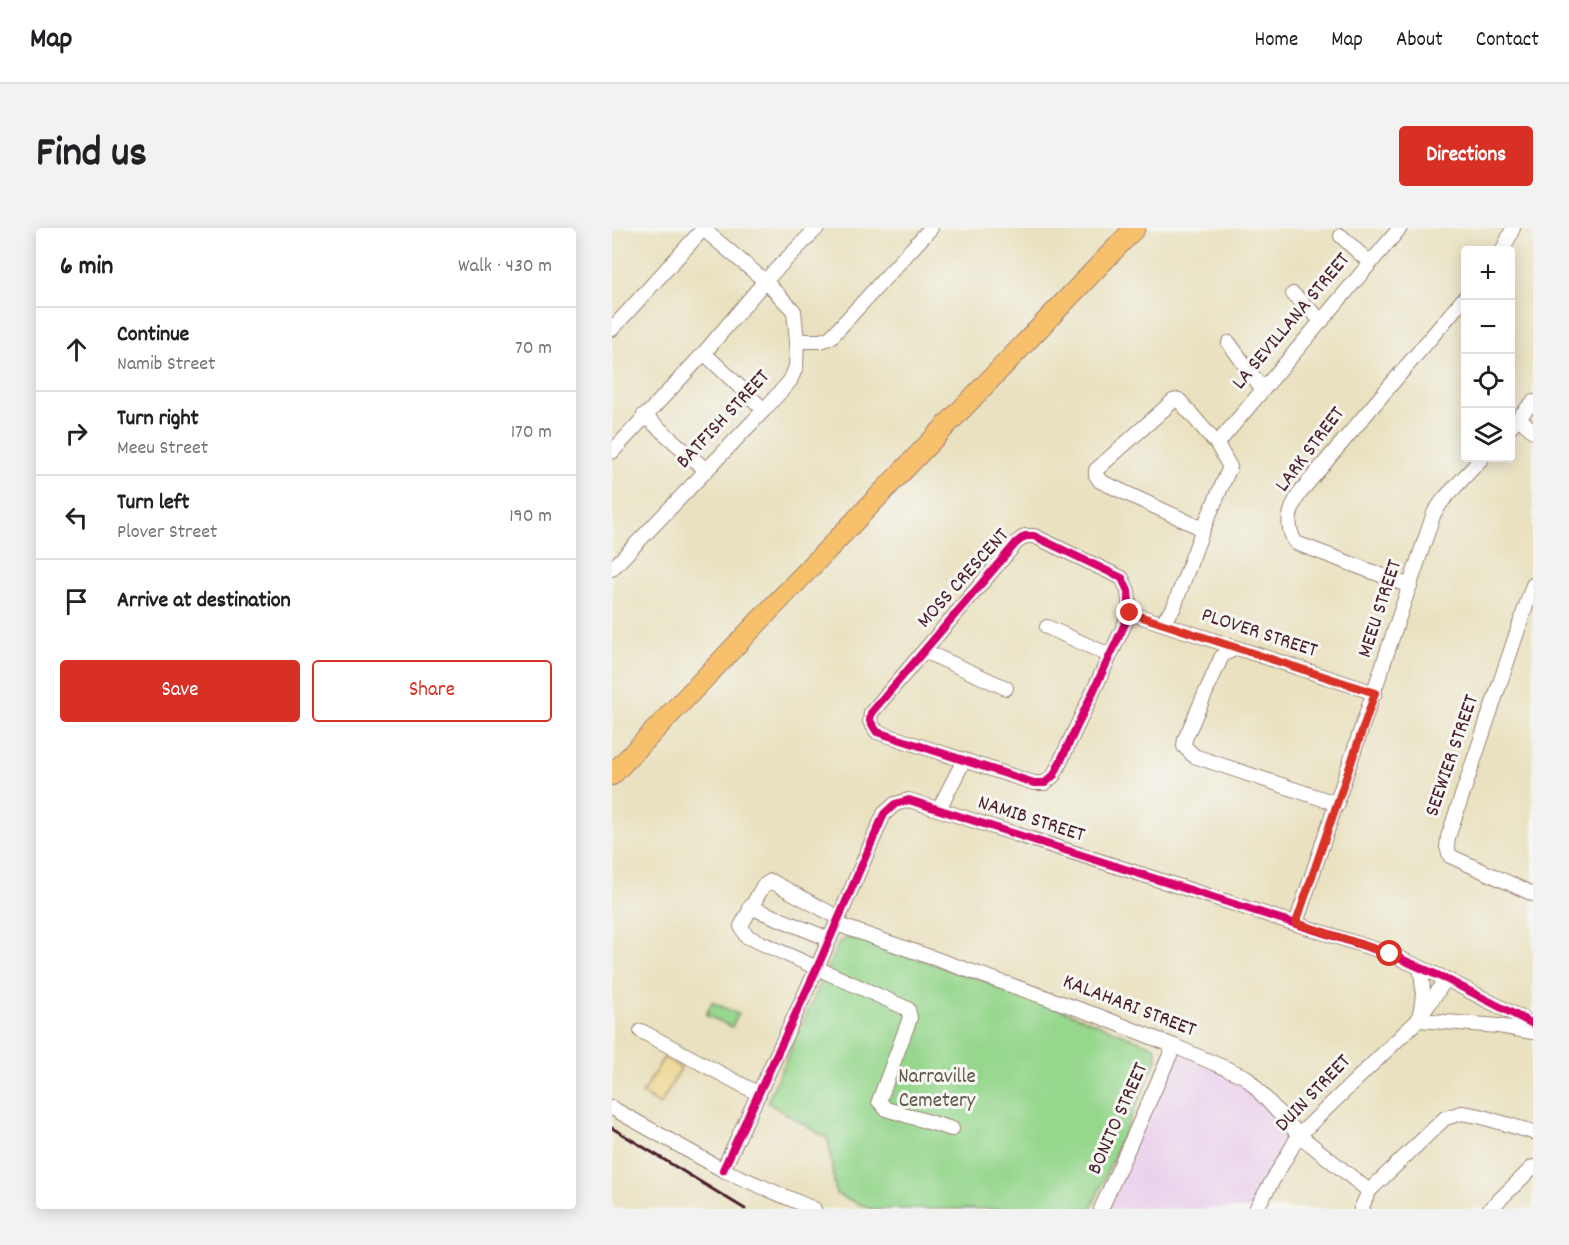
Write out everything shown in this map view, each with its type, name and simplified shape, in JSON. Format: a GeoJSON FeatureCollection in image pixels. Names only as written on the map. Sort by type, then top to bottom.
{"type":"FeatureCollection","features":[{"type":"Feature","properties":{"kind":"highway"},"geometry":{"type":"LineString","coordinates":[[612,766],[1127,228]]}},
{"type":"Feature","properties":{"kind":"highway"},"geometry":{"type":"LineString","coordinates":[[612,775],[1135,228]]}},
{"type":"Feature","properties":{"kind":"street"},"geometry":{"type":"LineString","coordinates":[[612,329],[703,228]]}},
{"type":"Feature","properties":{"kind":"street","name":"BATFISH STREET"},"geometry":{"type":"LineString","coordinates":[[612,569],[764,410],[790,381],[795,368],[797,341],[794,311],[765,281],[703,228]]}},
{"type":"Feature","properties":{"kind":"street"},"geometry":{"type":"LineString","coordinates":[[612,452],[704,353],[765,281],[817,228]]}},
{"type":"Feature","properties":{"kind":"street"},"geometry":{"type":"LineString","coordinates":[[797,341],[821,341],[831,338],[931,228]]}},
{"type":"Feature","properties":{"kind":"street","name":"LA SEVILLANA STREET"},"geometry":{"type":"LineString","coordinates":[[1217,444],[1400,228]]}},
{"type":"Feature","properties":{"kind":"street"},"geometry":{"type":"LineString","coordinates":[[1505,246],[1513,228]]}},
{"type":"Feature","properties":{"kind":"street"},"geometry":{"type":"LineString","coordinates":[[1341,236],[1370,263]]}},
{"type":"Feature","properties":{"kind":"street"},"geometry":{"type":"LineString","coordinates":[[1293,294],[1322,321]]}},
{"type":"Feature","properties":{"kind":"street","name":"LARK STREET"},"geometry":{"type":"LineString","coordinates":[[1410,586],[1296,543],[1290,535],[1288,526],[1292,504],[1301,490],[1463,300]]}},
{"type":"Feature","properties":{"kind":"street"},"geometry":{"type":"LineString","coordinates":[[1229,343],[1263,390]]}},
{"type":"Feature","properties":{"kind":"street"},"geometry":{"type":"LineString","coordinates":[[704,353],[764,410]]}},
{"type":"Feature","properties":{"kind":"street"},"geometry":{"type":"LineString","coordinates":[[1161,623],[1173,609],[1203,529],[1230,467],[1217,444],[1179,400],[1173,401],[1096,470],[1096,475],[1100,481],[1203,529]]}},
{"type":"Feature","properties":{"kind":"street"},"geometry":{"type":"LineString","coordinates":[[1533,402],[1515,422],[1533,431]]}},
{"type":"Feature","properties":{"kind":"street"},"geometry":{"type":"LineString","coordinates":[[644,416],[706,470]]}},
{"type":"Feature","properties":{"kind":"street","name":"MEEU STREET"},"geometry":{"type":"LineString","coordinates":[[1296,923],[1338,804],[1434,513],[1478,462]]}},
{"type":"Feature","properties":{"kind":"street","name":"MOSS CRESCENT"},"geometry":{"type":"LineString","coordinates":[[1025,536],[1034,536],[1122,578],[1128,591],[1130,613],[1054,774],[1045,783],[1034,783],[877,732],[870,721],[871,713],[1016,543],[1025,536]]}},
{"type":"Feature","properties":{"kind":"street","name":"SEEWIER STREET"},"geometry":{"type":"LineString","coordinates":[[1533,585],[1448,837],[1447,847],[1450,856],[1533,894]]}},
{"type":"Feature","properties":{"kind":"street","name":"PLOVER STREET"},"geometry":{"type":"LineString","coordinates":[[1130,613],[1375,693]]}},
{"type":"Feature","properties":{"kind":"street"},"geometry":{"type":"LineString","coordinates":[[1047,627],[1109,655]]}},
{"type":"Feature","properties":{"kind":"street"},"geometry":{"type":"LineString","coordinates":[[1235,649],[1221,658],[1185,739],[1184,746],[1187,751],[1194,756],[1338,804]]}},
{"type":"Feature","properties":{"kind":"street"},"geometry":{"type":"LineString","coordinates":[[924,651],[1006,688]]}},
{"type":"Feature","properties":{"kind":"street"},"geometry":{"type":"LineString","coordinates":[[939,809],[964,760]]}},
{"type":"Feature","properties":{"kind":"street","name":"NAMIB STREET"},"geometry":{"type":"LineString","coordinates":[[723,1170],[818,968],[884,814],[895,804],[909,800],[1390,954],[1446,979],[1533,1024]]}},
{"type":"Feature","properties":{"kind":"street","name":"KALAHARI STREET"},"geometry":{"type":"LineString","coordinates":[[750,907],[763,886],[771,881],[838,921],[1096,1015],[1246,1077],[1299,1135],[1369,1191]]}},
{"type":"Feature","properties":{"kind":"street"},"geometry":{"type":"LineString","coordinates":[[829,939],[750,907],[741,926],[746,936],[908,1009],[910,1018],[879,1101],[886,1109],[952,1129]]}},
{"type":"Feature","properties":{"kind":"street"},"geometry":{"type":"LineString","coordinates":[[1420,968],[1424,1003],[1418,1020],[1499,1026],[1533,1032]]}},
{"type":"Feature","properties":{"kind":"street","name":"DUIN STREET"},"geometry":{"type":"LineString","coordinates":[[1256,1209],[1299,1135],[1418,1020],[1446,979]]}},
{"type":"Feature","properties":{"kind":"street"},"geometry":{"type":"LineString","coordinates":[[641,1031],[759,1094]]}},
{"type":"Feature","properties":{"kind":"street","name":"BONITO STREET"},"geometry":{"type":"LineString","coordinates":[[1101,1209],[1174,1046]]}},
{"type":"Feature","properties":{"kind":"street"},"geometry":{"type":"LineString","coordinates":[[612,1108],[723,1170],[814,1209]]}},
{"type":"Feature","properties":{"kind":"street"},"geometry":{"type":"LineString","coordinates":[[1360,1209],[1369,1191],[1445,1118],[1462,1113],[1470,1114],[1533,1132]]}},
{"type":"Feature","properties":{"kind":"street"},"geometry":{"type":"LineString","coordinates":[[1490,1209],[1533,1167]]}},
{"type":"Feature","properties":{"kind":"shaded area"},"geometry":{"type":"Polygon","coordinates":[[[1174,1046],[1246,1077],[1299,1135],[1256,1209],[1101,1209],[1174,1046]]]}},
{"type":"Feature","properties":{"kind":"green space","name":"Narraville Cemetery"},"geometry":{"type":"Polygon","coordinates":[[[851,936],[1030,997],[1155,1047],[1157,1058],[1091,1209],[871,1209],[836,1194],[828,1139],[767,1102],[839,942],[851,936]]]}},
{"type":"Feature","properties":{"kind":"green space"},"geometry":{"type":"Polygon","coordinates":[[[712,1002],[738,1014],[732,1027],[706,1015],[712,1002]]]}},
{"type":"Feature","properties":{"kind":"sand"},"geometry":{"type":"Polygon","coordinates":[[[664,1057],[681,1068],[660,1105],[642,1094],[664,1057]]]}},
{"type":"Feature","properties":{"kind":"railway"},"geometry":{"type":"LineString","coordinates":[[612,1128],[745,1209]]}},
{"type":"Feature","properties":{"kind":"cycle path"},"geometry":{"type":"LineString","coordinates":[[1025,536],[1034,536],[1122,578],[1128,591],[1130,613],[1054,775],[1045,783],[1034,783],[877,732],[870,721],[871,713],[1016,543],[1025,536]]}},
{"type":"Feature","properties":{"kind":"cycle path"},"geometry":{"type":"LineString","coordinates":[[723,1170],[817,968],[884,814],[895,804],[909,800],[1390,954],[1446,979],[1533,1024]]}},
{"type":"Feature","properties":{"kind":"route"},"geometry":{"type":"LineString","coordinates":[[1130,613],[1375,693],[1296,923],[1390,954]]}}]}
